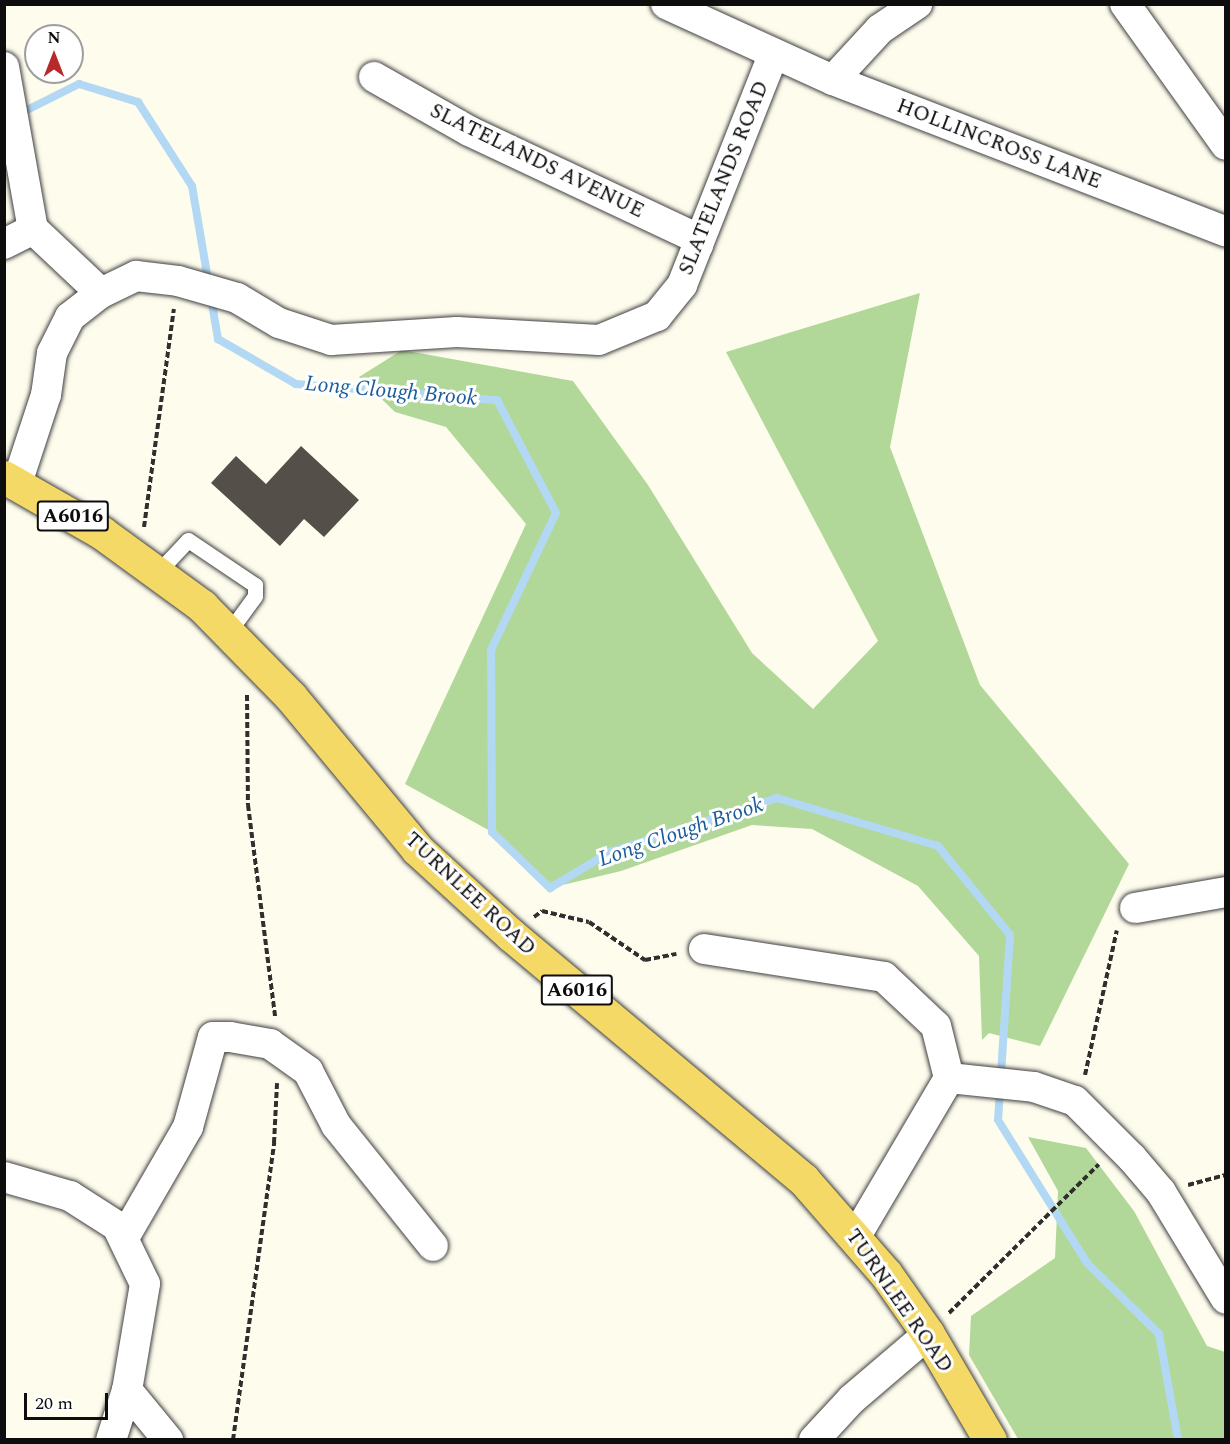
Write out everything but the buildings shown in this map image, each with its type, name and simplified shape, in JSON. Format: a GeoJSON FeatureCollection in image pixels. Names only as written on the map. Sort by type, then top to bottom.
{"type":"FeatureCollection","features":[{"type":"Feature","properties":{"kind":"main road","name":"A6016"},"geometry":{"type":"LineString","coordinates":[[11,480],[148,566]]}},
{"type":"Feature","properties":{"kind":"main road","name":"TURNLEE ROAD"},"geometry":{"type":"LineString","coordinates":[[148,566],[202,606],[291,697],[417,849],[511,935],[803,1179],[856,1236],[928,1334],[990,1440]]}},
{"type":"Feature","properties":{"kind":"street"},"geometry":{"type":"LineString","coordinates":[[833,80],[880,29],[917,4]]}},
{"type":"Feature","properties":{"kind":"street"},"geometry":{"type":"LineString","coordinates":[[1125,4],[1226,145]]}},
{"type":"Feature","properties":{"kind":"street","name":"HOLLINCROSS LANE"},"geometry":{"type":"LineString","coordinates":[[671,6],[773,55],[833,80],[1226,232]]}},
{"type":"Feature","properties":{"kind":"street","name":"SLATELANDS ROAD"},"geometry":{"type":"LineString","coordinates":[[175,281],[237,298],[279,322],[331,340],[458,332],[599,340],[657,316],[682,285],[773,55]]}},
{"type":"Feature","properties":{"kind":"street"},"geometry":{"type":"LineString","coordinates":[[4,67],[33,229],[101,293]]}},
{"type":"Feature","properties":{"kind":"street","name":"SLATELANDS AVENUE"},"geometry":{"type":"LineString","coordinates":[[374,77],[469,131],[692,236],[698,245]]}},
{"type":"Feature","properties":{"kind":"street"},"geometry":{"type":"LineString","coordinates":[[4,244],[33,229]]}},
{"type":"Feature","properties":{"kind":"street"},"geometry":{"type":"LineString","coordinates":[[11,480],[46,395],[52,353],[70,317],[101,293],[136,276],[175,281]]}},
{"type":"Feature","properties":{"kind":"street"},"geometry":{"type":"LineString","coordinates":[[1135,908],[1226,892]]}},
{"type":"Feature","properties":{"kind":"street"},"geometry":{"type":"LineString","coordinates":[[704,949],[884,977],[936,1026],[949,1078],[856,1236]]}},
{"type":"Feature","properties":{"kind":"street"},"geometry":{"type":"LineString","coordinates":[[125,1236],[188,1127],[213,1037],[230,1037],[270,1044],[308,1071],[336,1125],[433,1246]]}},
{"type":"Feature","properties":{"kind":"street"},"geometry":{"type":"LineString","coordinates":[[949,1078],[1034,1087],[1075,1101],[1161,1192],[1226,1299]]}},
{"type":"Feature","properties":{"kind":"street"},"geometry":{"type":"LineString","coordinates":[[4,1177],[70,1196],[125,1236],[145,1284],[127,1390],[111,1440]]}},
{"type":"Feature","properties":{"kind":"street"},"geometry":{"type":"LineString","coordinates":[[814,1440],[852,1399],[928,1334]]}},
{"type":"Feature","properties":{"kind":"street"},"geometry":{"type":"LineString","coordinates":[[127,1390],[168,1440]]}},
{"type":"Feature","properties":{"kind":"lane"},"geometry":{"type":"LineString","coordinates":[[148,566],[188,540],[255,585],[255,596],[228,633]]}},
{"type":"Feature","properties":{"kind":"path"},"geometry":{"type":"LineString","coordinates":[[148,566],[175,281]]}},
{"type":"Feature","properties":{"kind":"path"},"geometry":{"type":"LineString","coordinates":[[1075,1101],[1094,1048],[1119,922],[1135,908]]}},
{"type":"Feature","properties":{"kind":"path"},"geometry":{"type":"LineString","coordinates":[[511,935],[542,911],[589,922],[645,960],[704,949]]}},
{"type":"Feature","properties":{"kind":"path"},"geometry":{"type":"LineString","coordinates":[[928,1334],[1041,1225],[1118,1144]]}},
{"type":"Feature","properties":{"kind":"path"},"geometry":{"type":"LineString","coordinates":[[1161,1192],[1226,1175]]}},
{"type":"Feature","properties":{"kind":"green space"},"geometry":{"type":"Polygon","coordinates":[[[920,293],[890,447],[980,685],[1129,864],[1040,1046],[989,1033],[982,1040],[979,956],[918,886],[812,829],[752,825],[621,871],[550,888],[492,832],[405,784],[526,524],[446,427],[395,412],[359,377],[402,350],[573,381],[648,485],[752,653],[813,709],[878,641],[726,352],[920,293]]]}},
{"type":"Feature","properties":{"kind":"green space"},"geometry":{"type":"Polygon","coordinates":[[[1028,1137],[1086,1148],[1134,1211],[1207,1346],[1225,1352],[1225,1439],[1018,1439],[969,1355],[971,1316],[1055,1258],[1058,1191],[1028,1137]]]}},
{"type":"Feature","properties":{"kind":"waterway","name":"Long Clough Brook"},"geometry":{"type":"LineString","coordinates":[[19,114],[79,84],[138,102],[192,186],[209,285]]}},
{"type":"Feature","properties":{"kind":"waterway","name":"Long Clough Brook"},"geometry":{"type":"LineString","coordinates":[[211,298],[218,339],[296,384],[497,400],[556,513],[491,650],[492,832],[550,888],[610,852],[777,798],[938,846],[1010,935],[998,1120],[1087,1263],[1159,1334],[1178,1440]]}}]}
